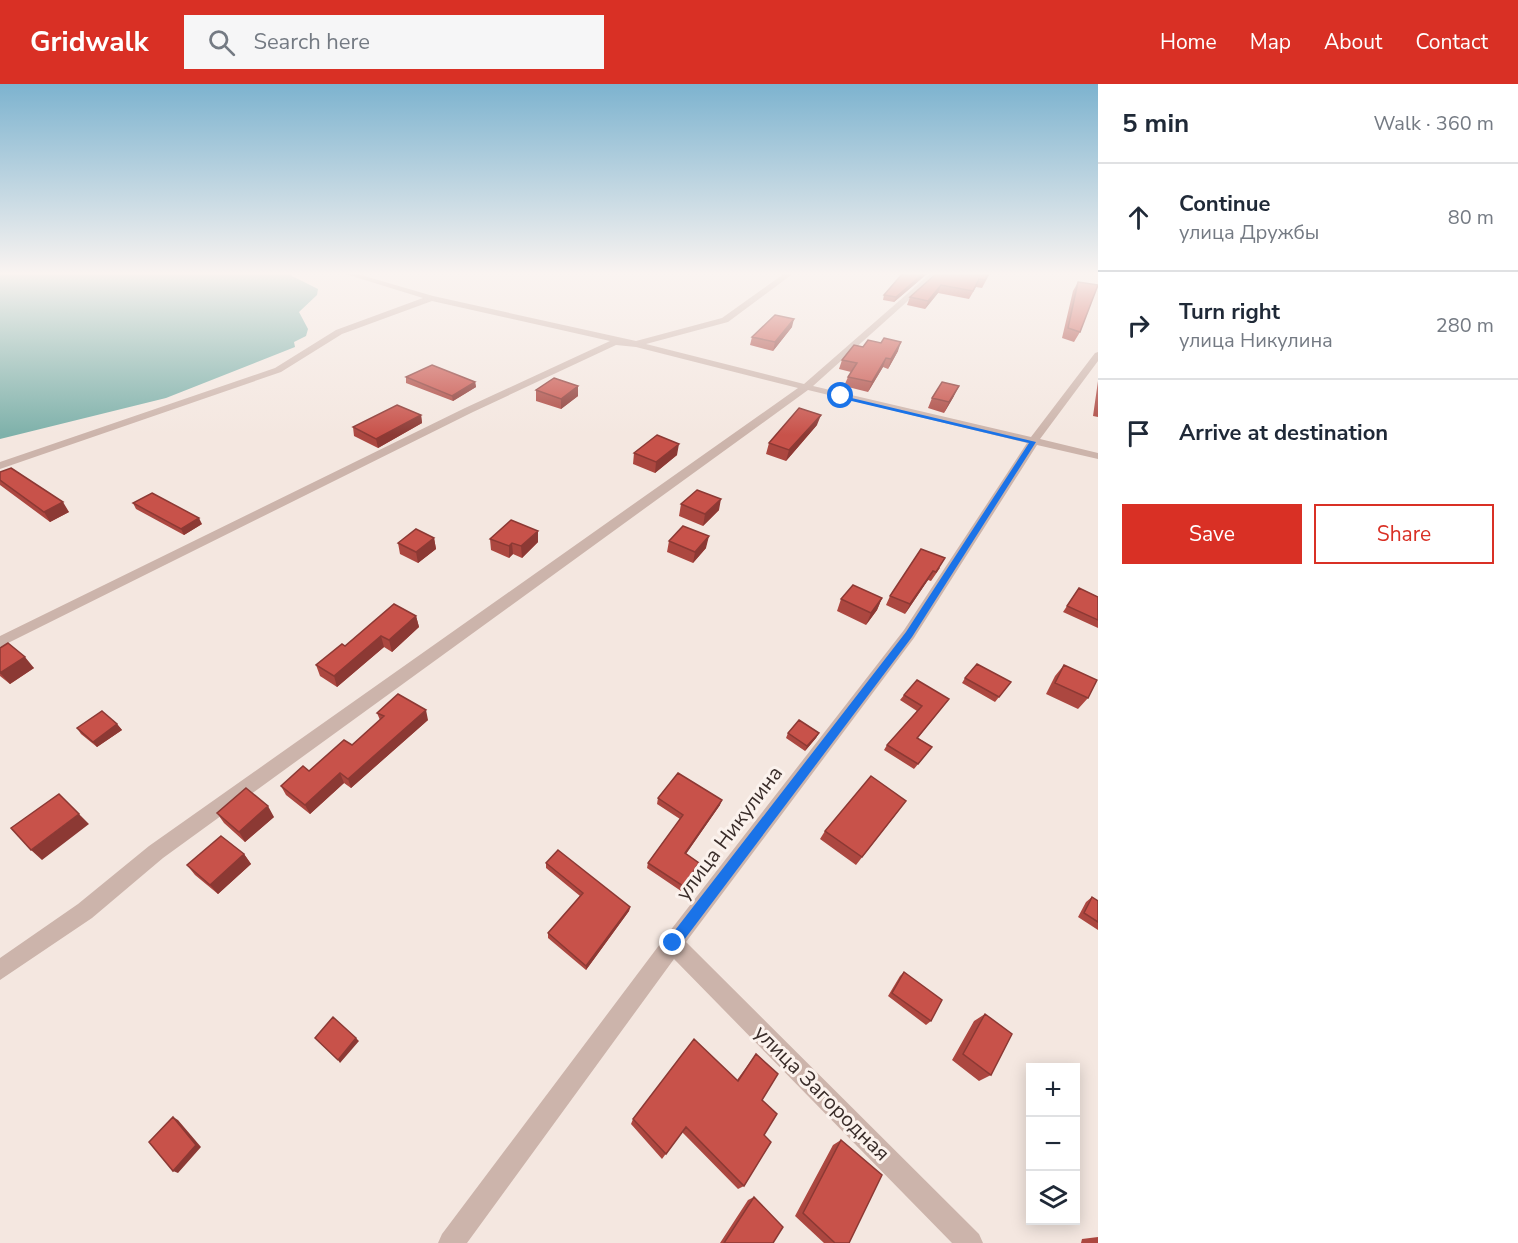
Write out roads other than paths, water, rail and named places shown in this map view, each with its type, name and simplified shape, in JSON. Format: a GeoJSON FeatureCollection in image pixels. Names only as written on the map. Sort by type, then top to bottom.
{"type":"FeatureCollection","features":[{"type":"Feature","properties":{"kind":"street"},"geometry":{"type":"LineString","coordinates":[[0,466],[278,370],[339,332],[352,327]]}},
{"type":"Feature","properties":{"kind":"street"},"geometry":{"type":"LineString","coordinates":[[552,327],[615,342],[636,344],[1098,456]]}},
{"type":"Feature","properties":{"kind":"street"},"geometry":{"type":"LineString","coordinates":[[636,344],[699,327]]}},
{"type":"Feature","properties":{"kind":"street"},"geometry":{"type":"LineString","coordinates":[[0,970],[85,911],[156,852],[806,387],[874,327]]}},
{"type":"Feature","properties":{"kind":"street"},"geometry":{"type":"LineString","coordinates":[[0,642],[469,410],[615,342]]}},
{"type":"Feature","properties":{"kind":"street","name":"улица Никулина"},"geometry":{"type":"LineString","coordinates":[[451,1243],[673,943],[909,634],[1033,442],[1098,356]]}},
{"type":"Feature","properties":{"kind":"street","name":"улица Загородная"},"geometry":{"type":"LineString","coordinates":[[673,943],[970,1243]]}},
{"type":"Feature","properties":{"kind":"water"},"geometry":{"type":"Polygon","coordinates":[[[0,327],[307,327],[308,329],[306,336],[294,342],[295,347],[166,398],[0,439],[0,327]]]}}]}
